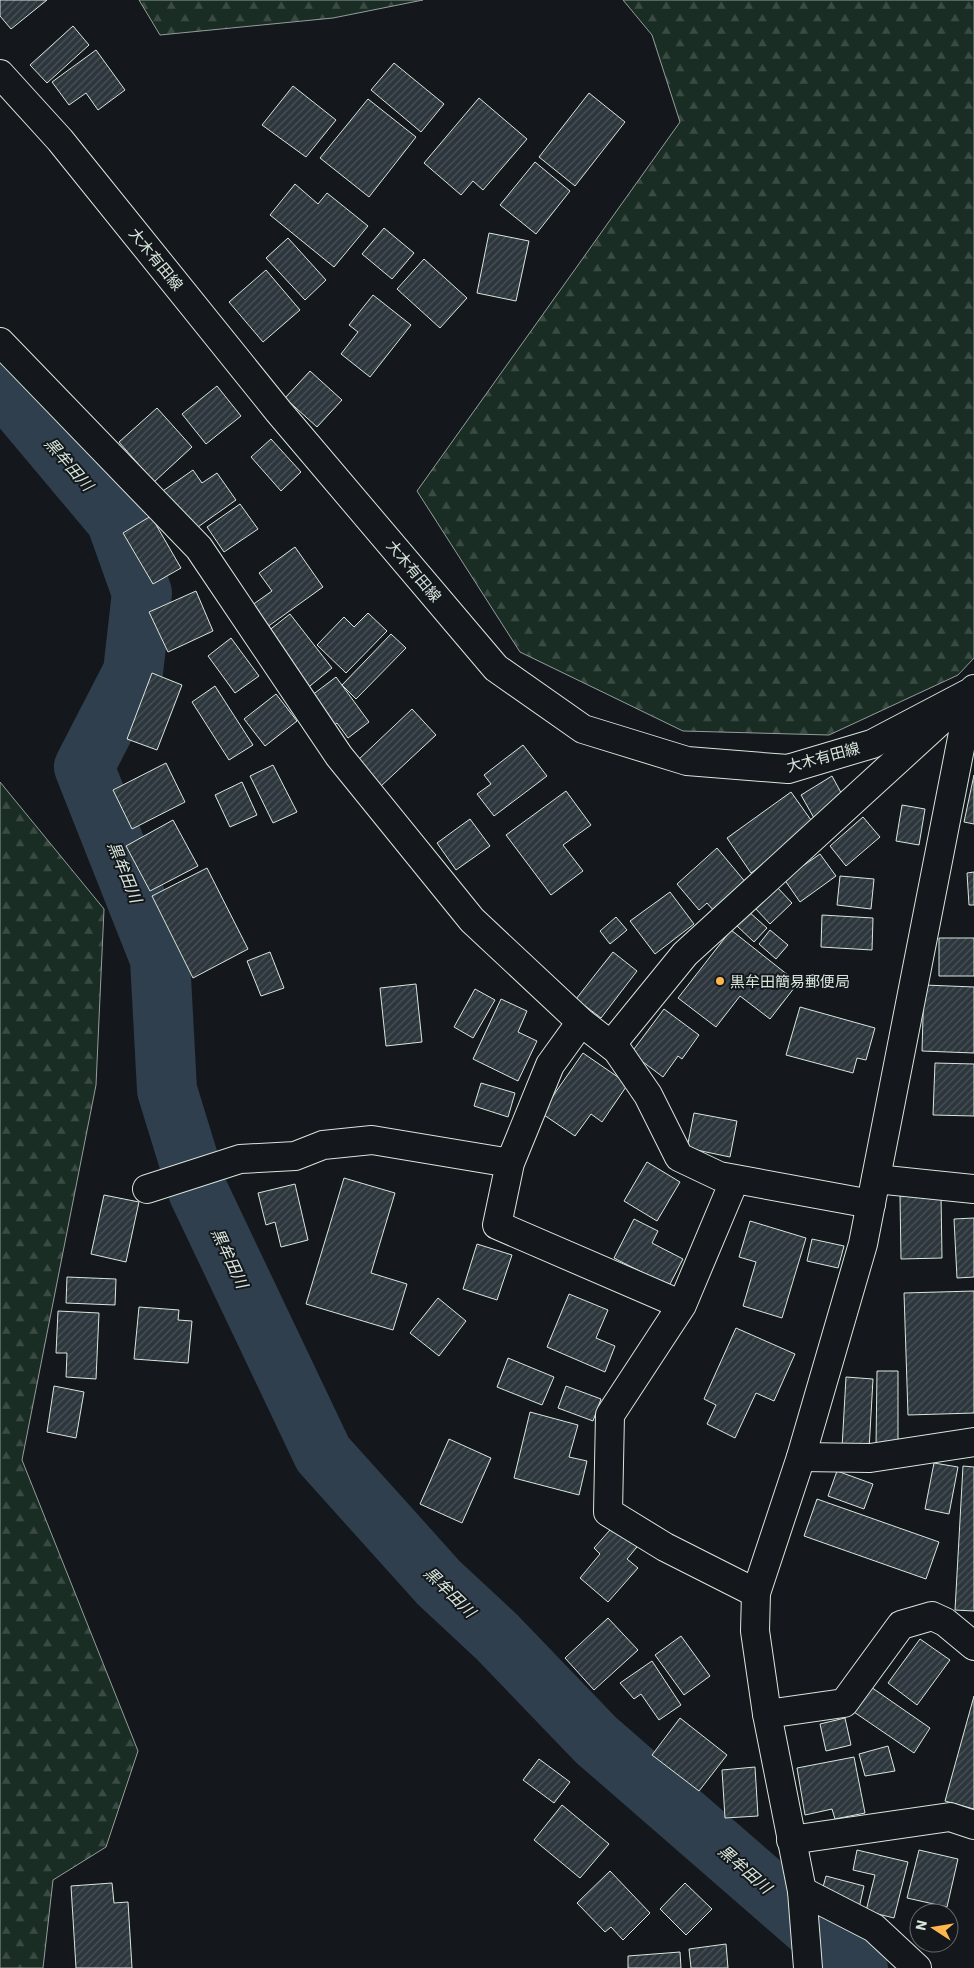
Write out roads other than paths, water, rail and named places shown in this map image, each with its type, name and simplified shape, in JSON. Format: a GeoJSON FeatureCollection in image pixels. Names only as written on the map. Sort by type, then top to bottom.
{"type":"FeatureCollection","features":[{"type":"Feature","properties":{"kind":"street","name":"大木有田線"},"geometry":{"type":"LineString","coordinates":[[0,74],[60,140],[279,412],[496,668],[584,729],[687,761],[788,769],[872,744],[973,691]]}},
{"type":"Feature","properties":{"kind":"street"},"geometry":{"type":"LineString","coordinates":[[0,342],[199,548],[345,764],[472,920],[581,1022],[617,1050],[648,1095],[679,1156],[719,1176],[735,1179],[874,1191],[974,1189]]}},
{"type":"Feature","properties":{"kind":"street"},"geometry":{"type":"LineString","coordinates":[[611,1045],[685,954],[973,691]]}},
{"type":"Feature","properties":{"kind":"street"},"geometry":{"type":"LineString","coordinates":[[808,1968],[802,1891],[767,1714],[755,1631],[756,1593],[801,1457],[862,1244],[973,691]]}},
{"type":"Feature","properties":{"kind":"street"},"geometry":{"type":"LineString","coordinates":[[581,1022],[550,1065],[510,1163],[497,1225],[682,1305]]}},
{"type":"Feature","properties":{"kind":"street"},"geometry":{"type":"LineString","coordinates":[[157,1185],[240,1159],[295,1156],[323,1145],[372,1140],[510,1163]]}},
{"type":"Feature","properties":{"kind":"street"},"geometry":{"type":"LineString","coordinates":[[735,1179],[682,1305],[610,1415],[608,1512],[665,1548],[756,1593]]}},
{"type":"Feature","properties":{"kind":"street"},"geometry":{"type":"LineString","coordinates":[[801,1457],[870,1458],[974,1442]]}},
{"type":"Feature","properties":{"kind":"street"},"geometry":{"type":"LineString","coordinates":[[767,1714],[844,1703],[902,1625],[932,1616],[945,1622],[974,1646]]}},
{"type":"Feature","properties":{"kind":"street"},"geometry":{"type":"LineString","coordinates":[[792,1840],[950,1817],[974,1825]]}},
{"type":"Feature","properties":{"kind":"street"},"geometry":{"type":"LineString","coordinates":[[802,1891],[874,1928],[917,1968]]}},
{"type":"Feature","properties":{"kind":"waterway","name":"黒牟田川"},"geometry":{"type":"LineString","coordinates":[[0,385],[11,395],[116,520],[142,593],[133,672],[84,767],[160,959],[167,1090],[198,1191],[323,1454],[439,1583],[497,1637],[596,1740],[858,1968]]}},
{"type":"Feature","properties":{"kind":"place","name":"黒牟田簡易郵便局"},"geometry":{"type":"Point","coordinates":[720,981]}}]}
